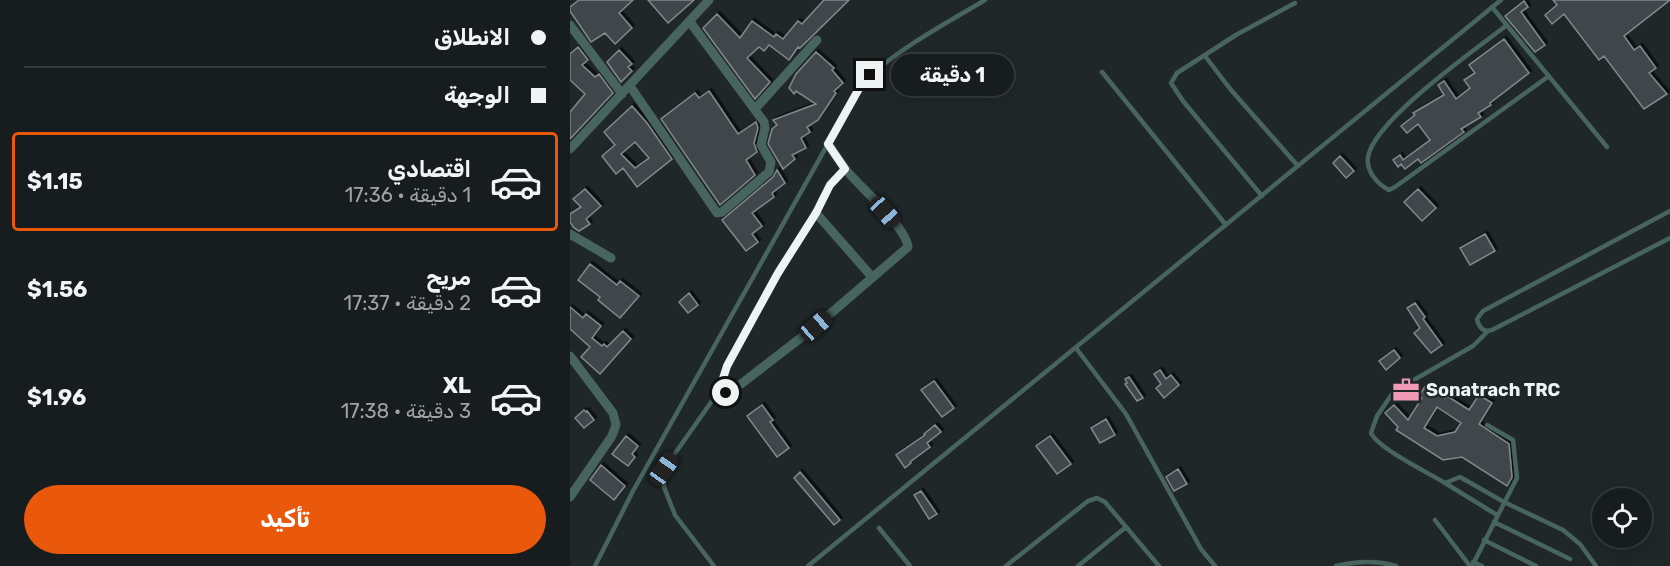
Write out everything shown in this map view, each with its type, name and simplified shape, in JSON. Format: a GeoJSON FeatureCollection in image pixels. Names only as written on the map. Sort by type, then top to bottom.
{"type":"FeatureCollection","features":[{"type":"Feature","properties":{"kind":"street"},"geometry":{"type":"LineString","coordinates":[[570,149],[710,0]]}},
{"type":"Feature","properties":{"kind":"street"},"geometry":{"type":"LineString","coordinates":[[630,86],[714,210],[719,213],[771,169],[771,162],[760,145],[765,125],[690,22]]}},
{"type":"Feature","properties":{"kind":"street"},"geometry":{"type":"LineString","coordinates":[[570,25],[622,94]]}},
{"type":"Feature","properties":{"kind":"street"},"geometry":{"type":"LineString","coordinates":[[755,109],[817,40]]}},
{"type":"Feature","properties":{"kind":"street"},"geometry":{"type":"LineString","coordinates":[[719,391],[726,393],[741,384],[816,326],[908,247],[908,242],[898,226],[845,169],[828,144]]}},
{"type":"Feature","properties":{"kind":"street"},"geometry":{"type":"LineString","coordinates":[[816,213],[872,277]]}},
{"type":"Feature","properties":{"kind":"street"},"geometry":{"type":"LineString","coordinates":[[570,234],[611,258]]}},
{"type":"Feature","properties":{"kind":"street"},"geometry":{"type":"LineString","coordinates":[[570,356],[613,413],[616,425],[612,436],[570,497]]}},
{"type":"Feature","properties":{"kind":"lane"},"geometry":{"type":"LineString","coordinates":[[595,566],[633,491],[861,85],[870,75],[921,39],[985,0]]}},
{"type":"Feature","properties":{"kind":"lane"},"geometry":{"type":"LineString","coordinates":[[808,566],[1501,0]]}},
{"type":"Feature","properties":{"kind":"lane"},"geometry":{"type":"LineString","coordinates":[[1262,196],[1171,83],[1177,73],[1236,35],[1295,3]]}},
{"type":"Feature","properties":{"kind":"lane"},"geometry":{"type":"LineString","coordinates":[[1492,7],[1607,147]]}},
{"type":"Feature","properties":{"kind":"lane"},"geometry":{"type":"LineString","coordinates":[[1507,25],[1390,120],[1375,141],[1368,156],[1369,167],[1381,186],[1389,190],[1395,188],[1549,76]]}},
{"type":"Feature","properties":{"kind":"lane"},"geometry":{"type":"LineString","coordinates":[[1205,56],[1231,90],[1298,166]]}},
{"type":"Feature","properties":{"kind":"lane"},"geometry":{"type":"LineString","coordinates":[[1102,72],[1226,225]]}},
{"type":"Feature","properties":{"kind":"lane"},"geometry":{"type":"LineString","coordinates":[[714,566],[675,515],[664,487],[664,469],[719,391],[727,366],[778,273],[816,213],[830,185],[845,169]]}},
{"type":"Feature","properties":{"kind":"lane"},"geometry":{"type":"LineString","coordinates":[[1488,331],[1482,329],[1477,320],[1483,311],[1670,211]]}},
{"type":"Feature","properties":{"kind":"lane"},"geometry":{"type":"LineString","coordinates":[[1497,515],[1374,439],[1371,433],[1377,416],[1392,394],[1473,346],[1488,331],[1670,238]]}},
{"type":"Feature","properties":{"kind":"lane"},"geometry":{"type":"LineString","coordinates":[[1076,348],[1125,414],[1201,549],[1215,566]]}},
{"type":"Feature","properties":{"kind":"lane"},"geometry":{"type":"LineString","coordinates":[[1471,565],[1517,478],[1513,440],[1487,425]]}},
{"type":"Feature","properties":{"kind":"lane"},"geometry":{"type":"LineString","coordinates":[[1445,483],[1460,477],[1504,502],[1563,530],[1580,544],[1596,566]]}},
{"type":"Feature","properties":{"kind":"lane"},"geometry":{"type":"LineString","coordinates":[[1006,566],[1090,499],[1100,499],[1105,502],[1157,565]]}},
{"type":"Feature","properties":{"kind":"lane"},"geometry":{"type":"LineString","coordinates":[[1434,520],[1471,565],[1482,566]]}},
{"type":"Feature","properties":{"kind":"lane"},"geometry":{"type":"LineString","coordinates":[[1494,522],[1570,559]]}},
{"type":"Feature","properties":{"kind":"lane"},"geometry":{"type":"LineString","coordinates":[[1078,566],[1126,527]]}},
{"type":"Feature","properties":{"kind":"lane"},"geometry":{"type":"LineString","coordinates":[[879,528],[909,566]]}},
{"type":"Feature","properties":{"kind":"lane"},"geometry":{"type":"LineString","coordinates":[[1484,540],[1536,566]]}},
{"type":"Feature","properties":{"kind":"lane"},"geometry":{"type":"LineString","coordinates":[[1336,566],[1357,561],[1380,562],[1396,566]]}},
{"type":"Feature","properties":{"kind":"building"},"geometry":{"type":"Polygon","coordinates":[[[579,0],[633,0],[619,13],[632,28],[615,44],[605,33],[591,42],[570,11],[570,7],[579,0]]]}},
{"type":"Feature","properties":{"kind":"building"},"geometry":{"type":"Polygon","coordinates":[[[648,0],[694,0],[668,23],[648,0]]]}},
{"type":"Feature","properties":{"kind":"building"},"geometry":{"type":"Polygon","coordinates":[[[824,0],[849,0],[800,48],[798,47],[789,60],[769,45],[764,51],[759,47],[747,58],[770,82],[755,99],[703,28],[717,14],[740,38],[752,21],[774,37],[776,34],[783,39],[798,21],[802,24],[824,0]]]}},
{"type":"Feature","properties":{"kind":"building"},"geometry":{"type":"Polygon","coordinates":[[[1553,0],[1670,0],[1624,36],[1634,50],[1640,46],[1656,68],[1649,73],[1667,94],[1644,109],[1604,56],[1599,60],[1564,14],[1552,24],[1545,15],[1557,5],[1553,0]]]}},
{"type":"Feature","properties":{"kind":"building"},"geometry":{"type":"Polygon","coordinates":[[[1524,1],[1528,7],[1521,12],[1545,45],[1535,52],[1505,16],[1524,1]]]}},
{"type":"Feature","properties":{"kind":"building"},"geometry":{"type":"Polygon","coordinates":[[[1504,39],[1529,73],[1478,113],[1481,117],[1461,129],[1464,132],[1421,163],[1418,159],[1405,169],[1401,164],[1398,167],[1393,160],[1400,155],[1403,160],[1430,140],[1418,124],[1407,133],[1401,126],[1415,115],[1413,113],[1444,95],[1438,85],[1444,81],[1456,99],[1470,88],[1464,80],[1475,73],[1469,65],[1504,39]]]}},
{"type":"Feature","properties":{"kind":"building"},"geometry":{"type":"Polygon","coordinates":[[[578,47],[588,60],[582,65],[595,77],[599,74],[613,93],[570,139],[570,112],[585,94],[570,80],[570,54],[578,47]]]}},
{"type":"Feature","properties":{"kind":"building"},"geometry":{"type":"Polygon","coordinates":[[[619,50],[632,64],[628,67],[632,71],[621,82],[607,62],[619,50]]]}},
{"type":"Feature","properties":{"kind":"building"},"geometry":{"type":"Polygon","coordinates":[[[816,52],[834,68],[832,70],[843,83],[834,91],[836,93],[818,120],[807,127],[810,132],[801,138],[806,148],[792,155],[795,159],[783,169],[768,144],[772,129],[777,125],[773,120],[816,104],[796,91],[794,94],[789,88],[796,74],[816,52]]]}},
{"type":"Feature","properties":{"kind":"building"},"geometry":{"type":"Polygon","coordinates":[[[709,91],[738,134],[756,122],[758,128],[754,143],[757,152],[746,160],[755,175],[720,205],[661,119],[695,93],[699,98],[709,91]]]}},
{"type":"Feature","properties":{"kind":"building"},"geometry":{"type":"Polygon","coordinates":[[[632,106],[672,159],[637,187],[623,168],[616,174],[602,156],[615,145],[604,132],[632,106]],[[635,142],[621,154],[635,168],[649,158],[635,142]]]}},
{"type":"Feature","properties":{"kind":"building"},"geometry":{"type":"Polygon","coordinates":[[[1340,156],[1354,171],[1346,178],[1333,163],[1340,156]]]}},
{"type":"Feature","properties":{"kind":"building"},"geometry":{"type":"Polygon","coordinates":[[[777,170],[785,183],[772,193],[774,197],[752,213],[762,226],[752,234],[758,242],[746,251],[722,220],[773,177],[777,170]]]}},
{"type":"Feature","properties":{"kind":"building"},"geometry":{"type":"Polygon","coordinates":[[[585,189],[601,206],[586,219],[590,224],[579,231],[570,222],[570,214],[581,207],[573,199],[585,189]]]}},
{"type":"Feature","properties":{"kind":"building"},"geometry":{"type":"Polygon","coordinates":[[[1418,189],[1436,208],[1422,221],[1404,202],[1418,189]]]}},
{"type":"Feature","properties":{"kind":"building"},"geometry":{"type":"Polygon","coordinates":[[[1485,234],[1495,251],[1470,265],[1460,248],[1485,234]]]}},
{"type":"Feature","properties":{"kind":"building"},"geometry":{"type":"Polygon","coordinates":[[[590,264],[617,285],[620,281],[639,296],[620,318],[598,300],[600,297],[578,280],[590,264]]]}},
{"type":"Feature","properties":{"kind":"building"},"geometry":{"type":"Polygon","coordinates":[[[689,293],[698,305],[688,313],[679,302],[689,293]]]}},
{"type":"Feature","properties":{"kind":"building"},"geometry":{"type":"Polygon","coordinates":[[[1415,303],[1425,317],[1423,319],[1442,345],[1431,353],[1414,333],[1420,328],[1407,308],[1415,303]]]}},
{"type":"Feature","properties":{"kind":"building"},"geometry":{"type":"Polygon","coordinates":[[[570,307],[583,318],[586,314],[601,326],[592,338],[602,346],[604,344],[607,347],[623,331],[631,339],[600,374],[581,357],[590,347],[570,329],[570,307]]]}},
{"type":"Feature","properties":{"kind":"building"},"geometry":{"type":"Polygon","coordinates":[[[1394,350],[1400,358],[1386,370],[1379,361],[1394,350]]]}},
{"type":"Feature","properties":{"kind":"building"},"geometry":{"type":"Polygon","coordinates":[[[1160,370],[1166,379],[1171,375],[1179,385],[1164,398],[1156,388],[1161,384],[1154,374],[1160,370]]]}},
{"type":"Feature","properties":{"kind":"building"},"geometry":{"type":"Polygon","coordinates":[[[1129,377],[1143,398],[1137,401],[1125,384],[1127,383],[1125,379],[1129,377]]]}},
{"type":"Feature","properties":{"kind":"building"},"geometry":{"type":"Polygon","coordinates":[[[934,381],[954,408],[942,417],[921,390],[934,381]]]}},
{"type":"Feature","properties":{"kind":"building"},"geometry":{"type":"Polygon","coordinates":[[[1426,385],[1469,410],[1479,395],[1492,403],[1479,424],[1509,444],[1512,477],[1507,486],[1462,457],[1443,460],[1396,430],[1398,427],[1385,413],[1394,405],[1408,420],[1422,398],[1419,396],[1426,385]],[[1437,407],[1424,428],[1437,436],[1455,432],[1461,423],[1437,407]]]}},
{"type":"Feature","properties":{"kind":"building"},"geometry":{"type":"Polygon","coordinates":[[[762,405],[773,420],[770,422],[789,448],[777,457],[747,416],[762,405]]]}},
{"type":"Feature","properties":{"kind":"building"},"geometry":{"type":"Polygon","coordinates":[[[584,410],[594,420],[584,428],[575,418],[584,410]]]}},
{"type":"Feature","properties":{"kind":"building"},"geometry":{"type":"Polygon","coordinates":[[[1106,419],[1115,435],[1100,443],[1091,428],[1106,419]]]}},
{"type":"Feature","properties":{"kind":"building"},"geometry":{"type":"Polygon","coordinates":[[[935,425],[941,432],[927,443],[930,447],[905,468],[896,455],[925,435],[935,425]]]}},
{"type":"Feature","properties":{"kind":"building"},"geometry":{"type":"Polygon","coordinates":[[[626,436],[638,446],[632,454],[635,457],[628,466],[612,454],[626,436]]]}},
{"type":"Feature","properties":{"kind":"building"},"geometry":{"type":"Polygon","coordinates":[[[1050,436],[1071,464],[1057,474],[1036,446],[1050,436]]]}},
{"type":"Feature","properties":{"kind":"building"},"geometry":{"type":"Polygon","coordinates":[[[601,465],[625,486],[614,500],[590,480],[601,465]]]}},
{"type":"Feature","properties":{"kind":"building"},"geometry":{"type":"Polygon","coordinates":[[[1178,469],[1187,484],[1174,491],[1166,477],[1178,469]]]}},
{"type":"Feature","properties":{"kind":"building"},"geometry":{"type":"Polygon","coordinates":[[[800,472],[840,520],[834,525],[794,478],[800,472]]]}},
{"type":"Feature","properties":{"kind":"building"},"geometry":{"type":"Polygon","coordinates":[[[921,491],[937,514],[929,519],[914,495],[921,491]]]}},
{"type":"Feature","properties":{"kind":"place","name":"Sonatrach TRC"},"geometry":{"type":"Point","coordinates":[1406,390]}},
{"type":"Feature","properties":{"kind":"route"},"geometry":{"type":"LineString","coordinates":[[726,393],[719,391],[727,366],[830,185],[845,169],[828,144],[861,85],[870,75]]}}]}
